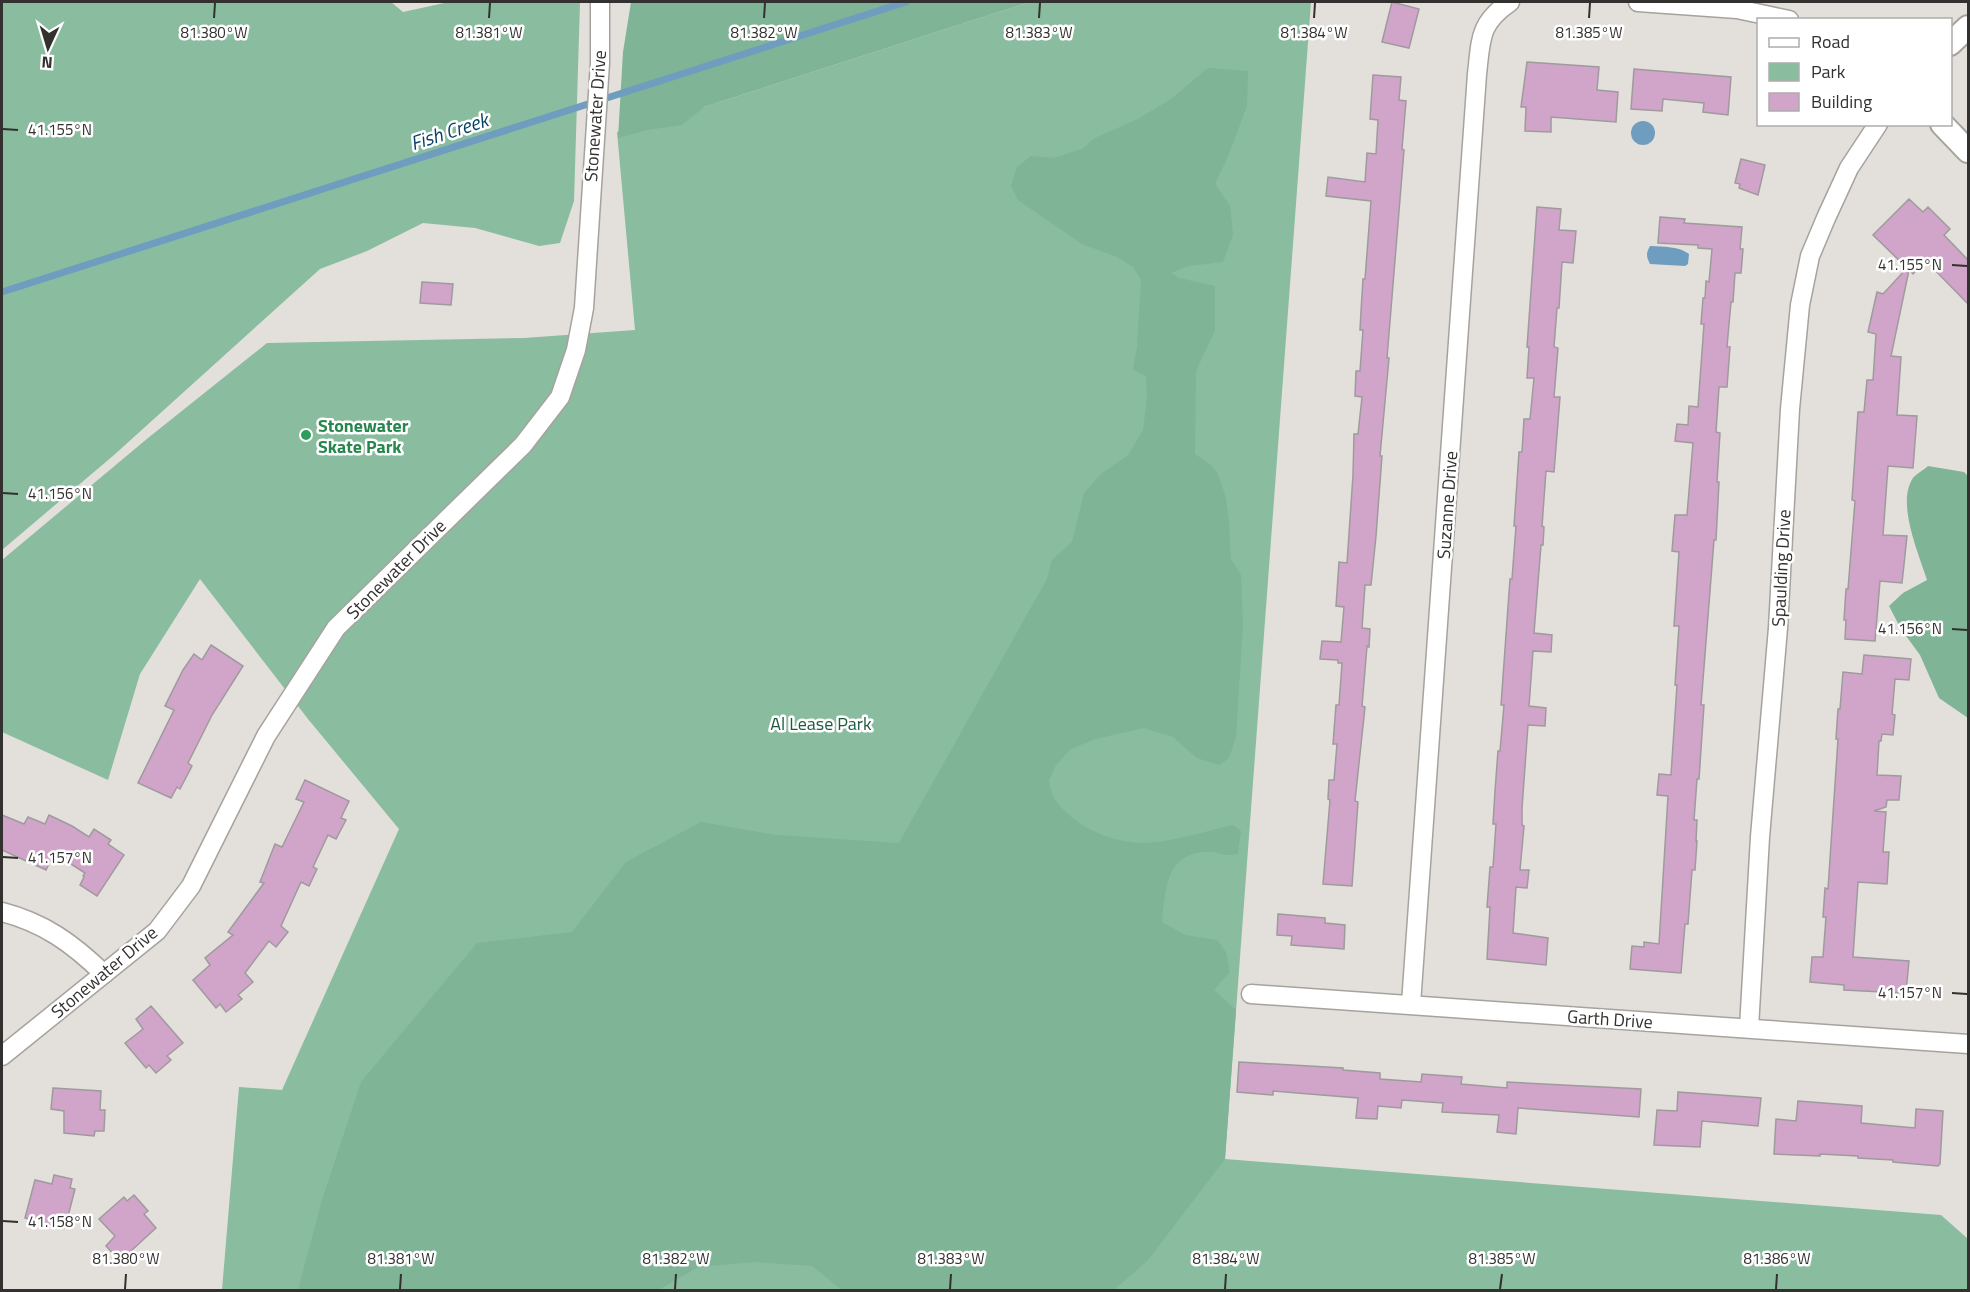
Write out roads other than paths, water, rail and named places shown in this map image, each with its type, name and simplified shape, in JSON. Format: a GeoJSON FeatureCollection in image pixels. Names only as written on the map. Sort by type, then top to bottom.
{"type":"FeatureCollection","features":[{"type":"Feature","properties":{"kind":"street","name":"Stonewater Drive"},"geometry":{"type":"LineString","coordinates":[[2,1056],[157,931],[191,886],[266,736],[336,628],[523,445],[560,397],[576,350],[584,308],[600,63],[600,2]]}},
{"type":"Feature","properties":{"kind":"street"},"geometry":{"type":"LineString","coordinates":[[1638,2],[1737,9],[1780,18]]}},
{"type":"Feature","properties":{"kind":"street","name":"Suzanne Drive"},"geometry":{"type":"LineString","coordinates":[[1412,1004],[1477,74],[1483,31],[1488,21],[1504,6]]}},
{"type":"Feature","properties":{"kind":"street"},"geometry":{"type":"LineString","coordinates":[[1952,42],[1968,27]]}},
{"type":"Feature","properties":{"kind":"street","name":"Spaulding Drive"},"geometry":{"type":"LineString","coordinates":[[1749,1028],[1760,837],[1778,628],[1790,409],[1800,305],[1810,256],[1826,218],[1849,168],[1877,126]]}},
{"type":"Feature","properties":{"kind":"street"},"geometry":{"type":"LineString","coordinates":[[1944,126],[1968,151]]}},
{"type":"Feature","properties":{"kind":"street"},"geometry":{"type":"LineString","coordinates":[[2,912],[25,918],[45,927],[70,944],[104,974]]}},
{"type":"Feature","properties":{"kind":"street","name":"Garth Drive"},"geometry":{"type":"LineString","coordinates":[[1251,994],[1968,1044]]}},
{"type":"Feature","properties":{"kind":"water"},"geometry":{"type":"Polygon","coordinates":[[[1643,121],[1652,124],[1655,133],[1652,142],[1643,145],[1634,142],[1631,133],[1634,124],[1643,121]]]}},
{"type":"Feature","properties":{"kind":"water"},"geometry":{"type":"Polygon","coordinates":[[[1650,246],[1671,247],[1685,251],[1689,254],[1688,264],[1685,266],[1650,264],[1647,255],[1650,246]]]}},
{"type":"Feature","properties":{"kind":"waterway","name":"Fish Creek"},"geometry":{"type":"LineString","coordinates":[[2,292],[906,2]]}},
{"type":"Feature","properties":{"kind":"place","name":"Stonewater Skate Park"},"geometry":{"type":"Point","coordinates":[306,435]}},
{"type":"Feature","properties":{"kind":"park label","name":"Al Lease Park"},"geometry":{"type":"Point","coordinates":[821,723]}}]}
